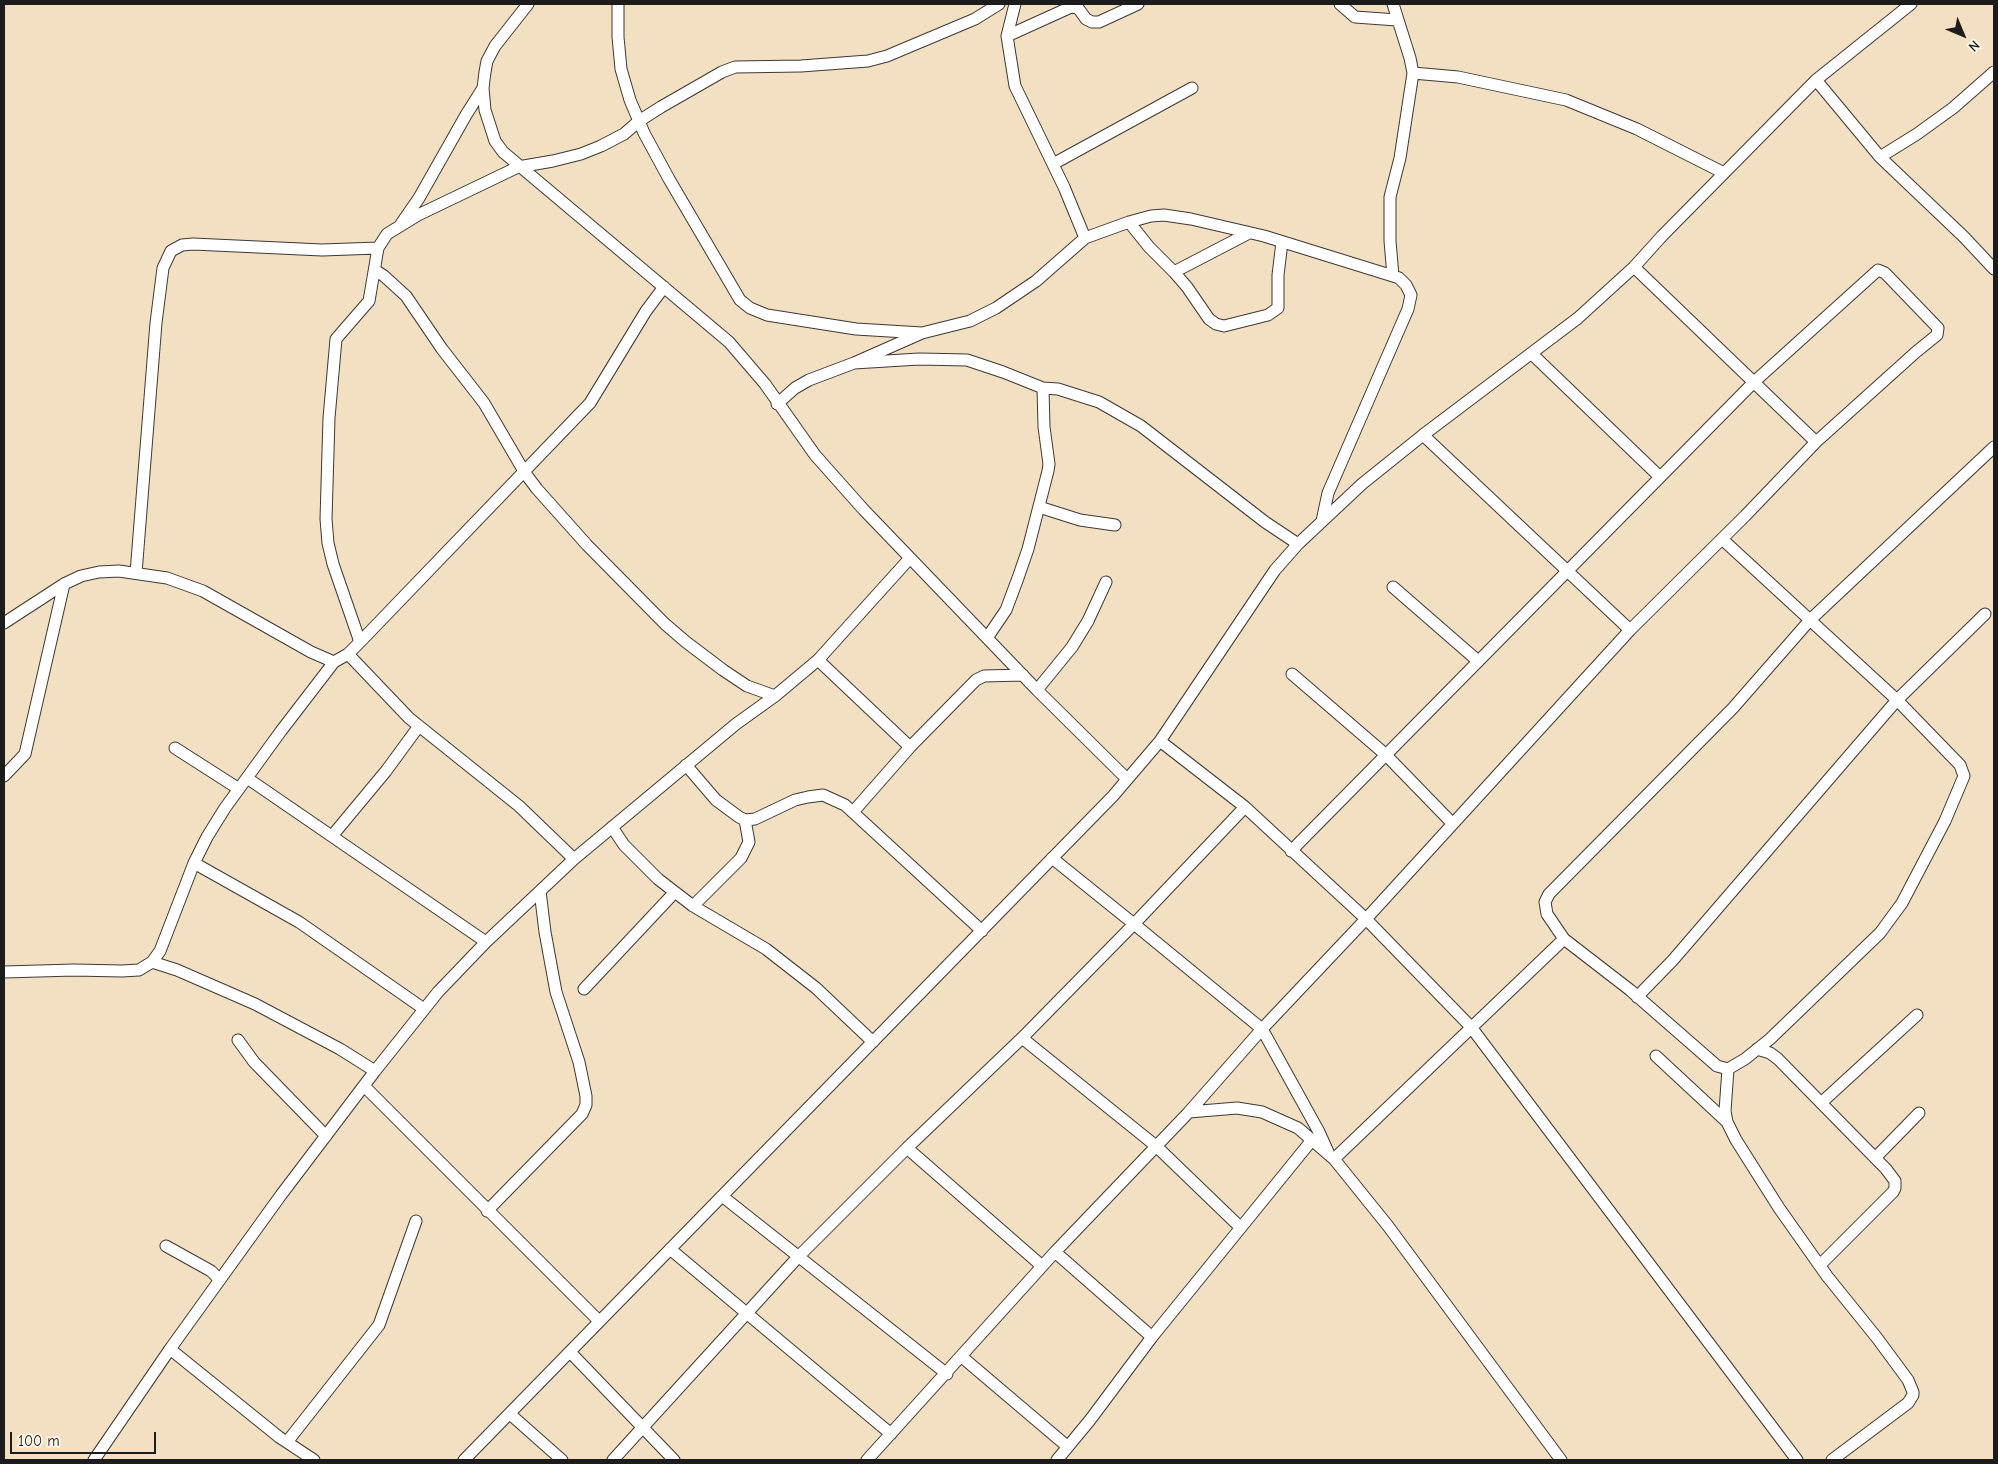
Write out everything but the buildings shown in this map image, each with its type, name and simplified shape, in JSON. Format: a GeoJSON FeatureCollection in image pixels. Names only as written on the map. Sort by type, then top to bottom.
{"type":"FeatureCollection","features":[{"type":"Feature","properties":{"kind":"street"},"geometry":{"type":"LineString","coordinates":[[528,4],[495,46],[487,60],[483,88],[485,110],[495,141],[503,152],[518,167],[729,342],[765,384],[777,404],[815,455],[910,558],[1037,690],[1127,779]]}},
{"type":"Feature","properties":{"kind":"street"},"geometry":{"type":"LineString","coordinates":[[618,4],[618,37],[627,92],[669,180],[732,286],[746,305],[767,315],[856,329],[922,333]]}},
{"type":"Feature","properties":{"kind":"street"},"geometry":{"type":"LineString","coordinates":[[360,642],[332,564],[326,519],[326,470],[335,344],[340,334],[369,301],[378,248],[387,234],[400,225],[518,167],[581,154],[601,146],[624,134],[639,120],[722,72],[735,67],[801,66],[868,61],[887,56],[975,19],[999,4]]}},
{"type":"Feature","properties":{"kind":"street"},"geometry":{"type":"LineString","coordinates":[[1015,4],[1007,36],[1015,86],[1086,238]]}},
{"type":"Feature","properties":{"kind":"street"},"geometry":{"type":"LineString","coordinates":[[1007,36],[1071,7],[1078,8],[1092,22],[1103,21],[1138,4]]}},
{"type":"Feature","properties":{"kind":"street"},"geometry":{"type":"LineString","coordinates":[[1340,4],[1355,17],[1398,20]]}},
{"type":"Feature","properties":{"kind":"street"},"geometry":{"type":"LineString","coordinates":[[1393,4],[1413,73],[1406,125],[1390,197],[1390,241],[1393,276]]}},
{"type":"Feature","properties":{"kind":"street"},"geometry":{"type":"LineString","coordinates":[[464,1460],[982,931],[1127,779],[1160,741],[1270,577],[1298,544],[1362,484],[1423,435],[1578,318],[1634,266],[1816,80],[1911,4]]}},
{"type":"Feature","properties":{"kind":"street"},"geometry":{"type":"LineString","coordinates":[[1880,157],[1917,134],[1952,108],[1994,72]]}},
{"type":"Feature","properties":{"kind":"street"},"geometry":{"type":"LineString","coordinates":[[1413,73],[1458,77],[1566,100],[1637,129],[1727,170]]}},
{"type":"Feature","properties":{"kind":"street"},"geometry":{"type":"LineString","coordinates":[[1816,80],[1880,157],[1994,268]]}},
{"type":"Feature","properties":{"kind":"street"},"geometry":{"type":"LineString","coordinates":[[400,225],[419,198],[483,88]]}},
{"type":"Feature","properties":{"kind":"street"},"geometry":{"type":"LineString","coordinates":[[1053,164],[1192,88]]}},
{"type":"Feature","properties":{"kind":"street"},"geometry":{"type":"LineString","coordinates":[[777,404],[795,388],[809,380],[854,363],[922,333],[970,321],[996,308],[1036,281],[1086,238],[1129,222],[1164,215],[1191,219],[1282,242],[1393,276],[1399,278],[1406,285],[1411,299],[1328,493],[1322,521]]}},
{"type":"Feature","properties":{"kind":"street"},"geometry":{"type":"LineString","coordinates":[[1129,222],[1149,247],[1174,272],[1209,319],[1216,324],[1224,326],[1268,315],[1279,305],[1278,274],[1282,242]]}},
{"type":"Feature","properties":{"kind":"street"},"geometry":{"type":"LineString","coordinates":[[1174,272],[1249,233]]}},
{"type":"Feature","properties":{"kind":"street"},"geometry":{"type":"LineString","coordinates":[[136,573],[156,323],[163,268],[171,251],[182,245],[193,244],[322,250],[378,248]]}},
{"type":"Feature","properties":{"kind":"street"},"geometry":{"type":"LineString","coordinates":[[1634,266],[1816,442]]}},
{"type":"Feature","properties":{"kind":"street"},"geometry":{"type":"LineString","coordinates":[[375,270],[406,296],[442,349],[484,403],[525,473],[570,526],[665,624],[723,670],[747,686],[775,696]]}},
{"type":"Feature","properties":{"kind":"street"},"geometry":{"type":"LineString","coordinates":[[867,1460],[1042,1266],[1189,1112],[1262,1028],[1366,920],[1452,823],[1630,630],[1816,442],[1937,335],[1938,328],[1885,273],[1878,270],[1754,382],[1291,851]]}},
{"type":"Feature","properties":{"kind":"street"},"geometry":{"type":"LineString","coordinates":[[4,972],[139,970],[152,962],[160,951],[194,863],[207,837],[239,789],[334,662],[348,654],[360,642],[590,404],[642,317],[664,287]]}},
{"type":"Feature","properties":{"kind":"street"},"geometry":{"type":"LineString","coordinates":[[1532,354],[1660,477]]}},
{"type":"Feature","properties":{"kind":"street"},"geometry":{"type":"LineString","coordinates":[[854,363],[919,358],[967,360],[1043,388],[1058,389],[1084,397],[1117,411],[1149,432],[1265,522],[1298,544]]}},
{"type":"Feature","properties":{"kind":"street"},"geometry":{"type":"LineString","coordinates":[[987,638],[1006,610],[1028,549],[1049,464],[1044,427],[1043,388]]}},
{"type":"Feature","properties":{"kind":"street"},"geometry":{"type":"LineString","coordinates":[[1423,435],[1630,630]]}},
{"type":"Feature","properties":{"kind":"street"},"geometry":{"type":"LineString","coordinates":[[1722,539],[1810,620],[1897,700],[1964,771],[1963,781],[1941,829],[1902,903],[1890,921],[1820,993],[1745,1059],[1728,1069],[1716,1066],[1637,997],[1564,939],[1547,914],[1545,902],[1549,894],[1733,708],[1810,620],[1994,447]]}},
{"type":"Feature","properties":{"kind":"street"},"geometry":{"type":"LineString","coordinates":[[1039,507],[1080,520],[1115,524]]}},
{"type":"Feature","properties":{"kind":"street"},"geometry":{"type":"LineString","coordinates":[[94,1460],[220,1280],[326,1136],[424,1009],[486,942],[574,859],[736,724],[775,696],[818,660],[910,558]]}},
{"type":"Feature","properties":{"kind":"street"},"geometry":{"type":"LineString","coordinates":[[4,623],[64,584],[81,576],[99,572],[120,571],[167,578],[203,591],[311,652],[334,662]]}},
{"type":"Feature","properties":{"kind":"street"},"geometry":{"type":"LineString","coordinates":[[1037,690],[1072,646],[1088,622],[1106,582]]}},
{"type":"Feature","properties":{"kind":"street"},"geometry":{"type":"LineString","coordinates":[[4,776],[25,754],[64,584]]}},
{"type":"Feature","properties":{"kind":"street"},"geometry":{"type":"LineString","coordinates":[[1394,587],[1478,662]]}},
{"type":"Feature","properties":{"kind":"street"},"geometry":{"type":"LineString","coordinates":[[1637,997],[1674,960],[1897,700],[1985,614]]}},
{"type":"Feature","properties":{"kind":"street"},"geometry":{"type":"LineString","coordinates":[[348,654],[418,726],[519,806],[574,859]]}},
{"type":"Feature","properties":{"kind":"street"},"geometry":{"type":"LineString","coordinates":[[818,660],[910,747]]}},
{"type":"Feature","properties":{"kind":"street"},"geometry":{"type":"LineString","coordinates":[[1292,674],[1385,754],[1452,823]]}},
{"type":"Feature","properties":{"kind":"street"},"geometry":{"type":"LineString","coordinates":[[853,812],[910,747],[980,677],[1023,675]]}},
{"type":"Feature","properties":{"kind":"street"},"geometry":{"type":"LineString","coordinates":[[332,836],[386,771],[418,726]]}},
{"type":"Feature","properties":{"kind":"street"},"geometry":{"type":"LineString","coordinates":[[1160,741],[1245,807],[1366,920],[1470,1027],[1797,1460]]}},
{"type":"Feature","properties":{"kind":"street"},"geometry":{"type":"LineString","coordinates":[[176,748],[239,789]]}},
{"type":"Feature","properties":{"kind":"street"},"geometry":{"type":"LineString","coordinates":[[686,765],[716,800],[745,820],[755,819],[795,800],[823,795],[845,805],[982,931]]}},
{"type":"Feature","properties":{"kind":"street"},"geometry":{"type":"LineString","coordinates":[[247,778],[486,942]]}},
{"type":"Feature","properties":{"kind":"street"},"geometry":{"type":"LineString","coordinates":[[613,1460],[748,1315],[798,1257],[907,1148],[1022,1038],[1245,807]]}},
{"type":"Feature","properties":{"kind":"street"},"geometry":{"type":"LineString","coordinates":[[693,906],[741,858],[749,842],[745,820]]}},
{"type":"Feature","properties":{"kind":"street"},"geometry":{"type":"LineString","coordinates":[[612,827],[636,859],[674,892],[693,906],[766,949],[816,988],[873,1042]]}},
{"type":"Feature","properties":{"kind":"street"},"geometry":{"type":"LineString","coordinates":[[1052,858],[1262,1028],[1332,1157]]}},
{"type":"Feature","properties":{"kind":"street"},"geometry":{"type":"LineString","coordinates":[[194,863],[299,922],[424,1009]]}},
{"type":"Feature","properties":{"kind":"street"},"geometry":{"type":"LineString","coordinates":[[487,1211],[582,1114],[586,1105],[579,1062],[556,992],[540,891]]}},
{"type":"Feature","properties":{"kind":"street"},"geometry":{"type":"LineString","coordinates":[[584,989],[674,892]]}},
{"type":"Feature","properties":{"kind":"street"},"geometry":{"type":"LineString","coordinates":[[1332,1157],[1564,939]]}},
{"type":"Feature","properties":{"kind":"street"},"geometry":{"type":"LineString","coordinates":[[152,962],[177,970],[255,1004],[340,1049],[375,1071]]}},
{"type":"Feature","properties":{"kind":"street"},"geometry":{"type":"LineString","coordinates":[[1821,1103],[1917,1015]]}},
{"type":"Feature","properties":{"kind":"street"},"geometry":{"type":"LineString","coordinates":[[1022,1038],[1156,1146],[1240,1227]]}},
{"type":"Feature","properties":{"kind":"street"},"geometry":{"type":"LineString","coordinates":[[238,1040],[254,1062],[326,1136]]}},
{"type":"Feature","properties":{"kind":"street"},"geometry":{"type":"LineString","coordinates":[[1757,1049],[1774,1056],[1892,1176],[1895,1188],[1893,1192],[1820,1265]]}},
{"type":"Feature","properties":{"kind":"street"},"geometry":{"type":"LineString","coordinates":[[1656,1056],[1727,1122],[1778,1208],[1908,1380],[1913,1392],[1908,1403],[1832,1460]]}},
{"type":"Feature","properties":{"kind":"street"},"geometry":{"type":"LineString","coordinates":[[1727,1122],[1724,1103],[1728,1069]]}},
{"type":"Feature","properties":{"kind":"street"},"geometry":{"type":"LineString","coordinates":[[364,1086],[599,1321]]}},
{"type":"Feature","properties":{"kind":"street"},"geometry":{"type":"LineString","coordinates":[[1189,1112],[1237,1108],[1262,1112],[1298,1128],[1332,1157],[1388,1226],[1561,1460]]}},
{"type":"Feature","properties":{"kind":"street"},"geometry":{"type":"LineString","coordinates":[[1875,1158],[1919,1113]]}},
{"type":"Feature","properties":{"kind":"street"},"geometry":{"type":"LineString","coordinates":[[1057,1460],[1090,1420],[1152,1337],[1312,1140]]}},
{"type":"Feature","properties":{"kind":"street"},"geometry":{"type":"LineString","coordinates":[[907,1148],[1042,1266]]}},
{"type":"Feature","properties":{"kind":"street"},"geometry":{"type":"LineString","coordinates":[[722,1196],[946,1374]]}},
{"type":"Feature","properties":{"kind":"street"},"geometry":{"type":"LineString","coordinates":[[287,1442],[379,1325],[416,1221]]}},
{"type":"Feature","properties":{"kind":"street"},"geometry":{"type":"LineString","coordinates":[[166,1246],[211,1271],[220,1280]]}},
{"type":"Feature","properties":{"kind":"street"},"geometry":{"type":"LineString","coordinates":[[670,1249],[891,1434]]}},
{"type":"Feature","properties":{"kind":"street"},"geometry":{"type":"LineString","coordinates":[[1055,1252],[1152,1337]]}},
{"type":"Feature","properties":{"kind":"street"},"geometry":{"type":"LineString","coordinates":[[170,1349],[287,1442],[314,1460]]}},
{"type":"Feature","properties":{"kind":"street"},"geometry":{"type":"LineString","coordinates":[[570,1352],[674,1460]]}},
{"type":"Feature","properties":{"kind":"street"},"geometry":{"type":"LineString","coordinates":[[962,1356],[1068,1447]]}},
{"type":"Feature","properties":{"kind":"street"},"geometry":{"type":"LineString","coordinates":[[510,1414],[562,1460]]}}]}
